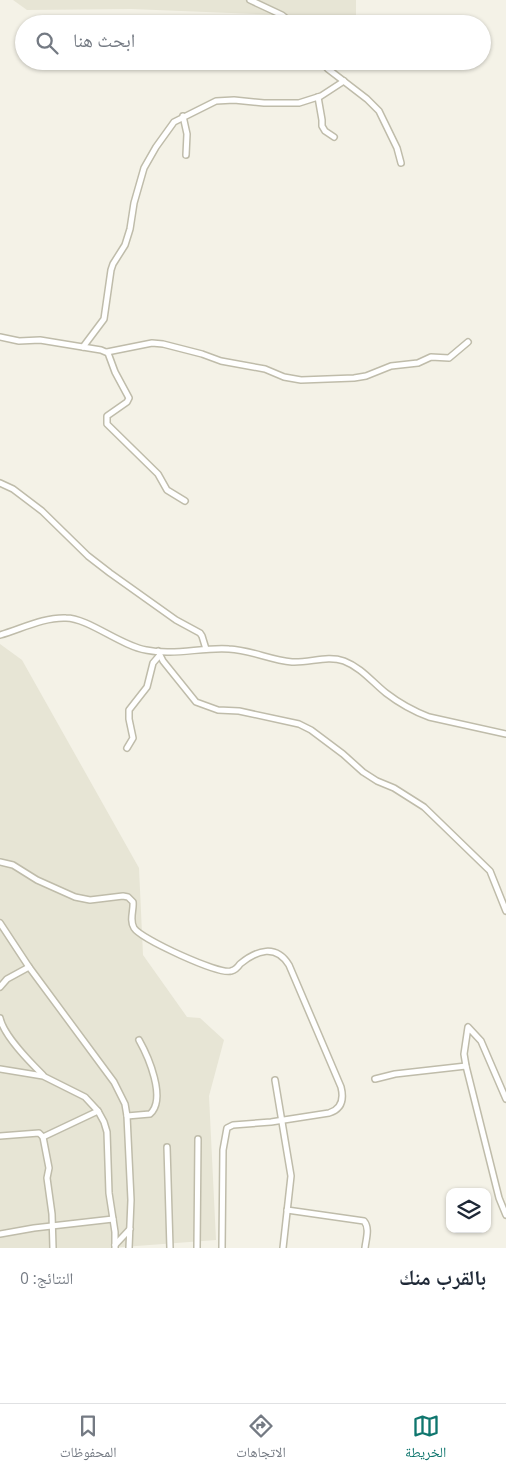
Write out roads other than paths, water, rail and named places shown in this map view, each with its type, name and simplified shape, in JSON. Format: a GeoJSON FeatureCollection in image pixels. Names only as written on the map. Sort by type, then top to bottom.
{"type":"FeatureCollection","features":[{"type":"Feature","properties":{"kind":"street"},"geometry":{"type":"LineString","coordinates":[[250,0],[282,15]]}},
{"type":"Feature","properties":{"kind":"street"},"geometry":{"type":"LineString","coordinates":[[329,70],[367,99],[379,111],[397,148],[401,163]]}},
{"type":"Feature","properties":{"kind":"street"},"geometry":{"type":"LineString","coordinates":[[83,348],[104,319],[111,270],[125,245],[144,168],[174,122],[208,104],[220,100],[299,103],[318,97],[344,81]]}},
{"type":"Feature","properties":{"kind":"street"},"geometry":{"type":"LineString","coordinates":[[318,97],[322,126],[325,131],[334,137]]}},
{"type":"Feature","properties":{"kind":"street"},"geometry":{"type":"LineString","coordinates":[[183,116],[187,134],[186,155]]}},
{"type":"Feature","properties":{"kind":"street"},"geometry":{"type":"LineString","coordinates":[[0,337],[19,341],[40,340],[107,352],[152,343],[163,344],[202,354],[220,361],[265,369],[284,377],[313,380],[359,377],[391,366],[418,363],[431,357],[449,358],[468,342]]}},
{"type":"Feature","properties":{"kind":"street"},"geometry":{"type":"LineString","coordinates":[[107,352],[128,398],[128,402],[106,416],[106,424],[158,474],[168,490],[185,501]]}},
{"type":"Feature","properties":{"kind":"street"},"geometry":{"type":"LineString","coordinates":[[0,483],[13,489],[42,511],[88,556],[110,573],[176,620],[200,633],[206,649]]}},
{"type":"Feature","properties":{"kind":"street"},"geometry":{"type":"LineString","coordinates":[[0,635],[54,619],[67,618],[80,621],[140,649],[158,654],[206,649],[237,650],[284,661],[302,662],[328,658],[340,660],[362,671],[395,700],[420,714],[506,734]]}},
{"type":"Feature","properties":{"kind":"street"},"geometry":{"type":"LineString","coordinates":[[127,748],[133,738],[129,710],[147,687],[152,665],[158,654]]}},
{"type":"Feature","properties":{"kind":"street"},"geometry":{"type":"LineString","coordinates":[[158,654],[196,702],[218,710],[238,711],[299,724],[311,730],[363,772],[377,781],[394,788],[424,807],[490,871],[506,911]]}},
{"type":"Feature","properties":{"kind":"street"},"geometry":{"type":"LineString","coordinates":[[0,862],[12,865],[37,880],[75,897],[90,900],[123,896],[128,898],[133,902],[132,923],[137,932],[198,962],[224,971],[232,971],[249,958],[266,951],[278,952],[290,964],[342,1087],[342,1102],[334,1112],[281,1120],[233,1124],[227,1128],[223,1150],[222,1248]]}},
{"type":"Feature","properties":{"kind":"street"},"geometry":{"type":"LineString","coordinates":[[0,923],[29,967],[114,1082],[125,1104],[128,1116],[130,1180],[129,1248]]}},
{"type":"Feature","properties":{"kind":"street"},"geometry":{"type":"LineString","coordinates":[[0,987],[7,979],[29,967]]}},
{"type":"Feature","properties":{"kind":"street"},"geometry":{"type":"LineString","coordinates":[[0,1018],[2,1025],[25,1057],[43,1076]]}},
{"type":"Feature","properties":{"kind":"street"},"geometry":{"type":"LineString","coordinates":[[506,1099],[481,1040],[468,1027],[464,1054],[466,1066],[499,1198],[506,1215]]}},
{"type":"Feature","properties":{"kind":"street"},"geometry":{"type":"LineString","coordinates":[[128,1116],[150,1114],[155,1107],[156,1086],[154,1077],[139,1040]]}},
{"type":"Feature","properties":{"kind":"street"},"geometry":{"type":"LineString","coordinates":[[375,1080],[395,1074],[466,1066]]}},
{"type":"Feature","properties":{"kind":"street"},"geometry":{"type":"LineString","coordinates":[[0,1069],[43,1076],[85,1097],[98,1112],[107,1132],[109,1193],[115,1247]]}},
{"type":"Feature","properties":{"kind":"street"},"geometry":{"type":"LineString","coordinates":[[275,1080],[292,1176],[283,1248]]}},
{"type":"Feature","properties":{"kind":"street"},"geometry":{"type":"LineString","coordinates":[[43,1137],[98,1112]]}},
{"type":"Feature","properties":{"kind":"street"},"geometry":{"type":"LineString","coordinates":[[0,1136],[38,1133],[43,1137],[49,1168],[47,1178],[53,1226],[53,1248]]}},
{"type":"Feature","properties":{"kind":"street"},"geometry":{"type":"LineString","coordinates":[[197,1248],[198,1139]]}},
{"type":"Feature","properties":{"kind":"street"},"geometry":{"type":"LineString","coordinates":[[167,1147],[170,1248]]}},
{"type":"Feature","properties":{"kind":"street"},"geometry":{"type":"LineString","coordinates":[[287,1210],[364,1221],[367,1228],[365,1248]]}},
{"type":"Feature","properties":{"kind":"street"},"geometry":{"type":"LineString","coordinates":[[0,1234],[113,1219]]}},
{"type":"Feature","properties":{"kind":"street"},"geometry":{"type":"LineString","coordinates":[[115,1247],[130,1228]]}}]}
